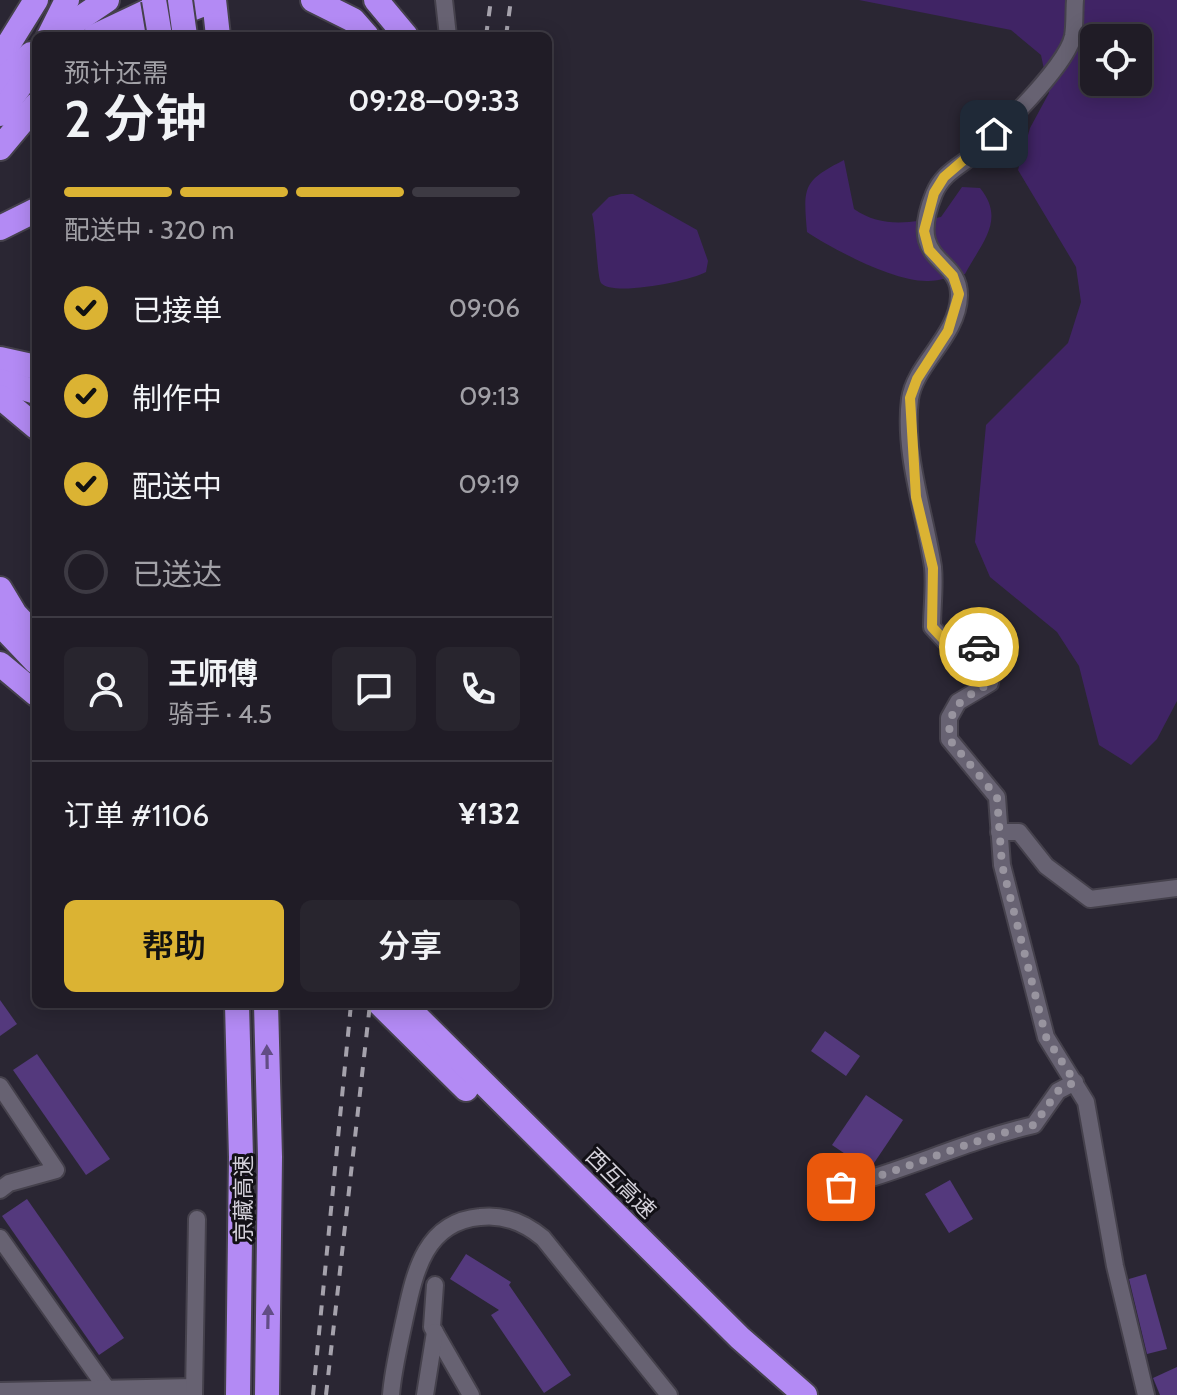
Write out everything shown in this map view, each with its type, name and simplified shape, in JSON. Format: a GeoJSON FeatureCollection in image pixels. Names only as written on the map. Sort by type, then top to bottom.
{"type":"FeatureCollection","features":[{"type":"Feature","properties":{"kind":"highway"},"geometry":{"type":"LineString","coordinates":[[0,58],[36,0]]}},
{"type":"Feature","properties":{"kind":"highway"},"geometry":{"type":"LineString","coordinates":[[54,32],[67,0]]}},
{"type":"Feature","properties":{"kind":"highway"},"geometry":{"type":"LineString","coordinates":[[58,32],[107,0]]}},
{"type":"Feature","properties":{"kind":"highway"},"geometry":{"type":"LineString","coordinates":[[154,0],[159,32]]}},
{"type":"Feature","properties":{"kind":"highway"},"geometry":{"type":"LineString","coordinates":[[104,32],[172,0]]}},
{"type":"Feature","properties":{"kind":"highway"},"geometry":{"type":"LineString","coordinates":[[180,0],[184,32]]}},
{"type":"Feature","properties":{"kind":"highway"},"geometry":{"type":"LineString","coordinates":[[140,32],[155,23],[214,0],[217,32]]}},
{"type":"Feature","properties":{"kind":"highway"},"geometry":{"type":"LineString","coordinates":[[313,0],[353,20],[364,32]]}},
{"type":"Feature","properties":{"kind":"highway"},"geometry":{"type":"LineString","coordinates":[[352,0],[380,32]]}},
{"type":"Feature","properties":{"kind":"highway"},"geometry":{"type":"LineString","coordinates":[[376,0],[403,32]]}},
{"type":"Feature","properties":{"kind":"highway"},"geometry":{"type":"LineString","coordinates":[[3,99],[32,56]]}},
{"type":"Feature","properties":{"kind":"highway"},"geometry":{"type":"LineString","coordinates":[[3,99],[32,68]]}},
{"type":"Feature","properties":{"kind":"highway"},"geometry":{"type":"LineString","coordinates":[[3,99],[32,80]]}},
{"type":"Feature","properties":{"kind":"highway"},"geometry":{"type":"LineString","coordinates":[[0,148],[32,110]]}},
{"type":"Feature","properties":{"kind":"highway"},"geometry":{"type":"LineString","coordinates":[[0,228],[32,212]]}},
{"type":"Feature","properties":{"kind":"highway"},"geometry":{"type":"LineString","coordinates":[[0,359],[32,366]]}},
{"type":"Feature","properties":{"kind":"highway"},"geometry":{"type":"LineString","coordinates":[[0,381],[32,391]]}},
{"type":"Feature","properties":{"kind":"highway"},"geometry":{"type":"LineString","coordinates":[[0,397],[32,424]]}},
{"type":"Feature","properties":{"kind":"highway"},"geometry":{"type":"LineString","coordinates":[[0,589],[15,614],[32,632]]}},
{"type":"Feature","properties":{"kind":"highway"},"geometry":{"type":"LineString","coordinates":[[0,624],[32,658]]}},
{"type":"Feature","properties":{"kind":"highway"},"geometry":{"type":"LineString","coordinates":[[0,664],[32,691]]}},
{"type":"Feature","properties":{"kind":"highway","name":"京藏高速"},"geometry":{"type":"LineString","coordinates":[[237,1008],[241,1157],[238,1395]]}},
{"type":"Feature","properties":{"kind":"highway","name":"京藏高速"},"geometry":{"type":"LineString","coordinates":[[266,1008],[270,1157],[267,1395]]}},
{"type":"Feature","properties":{"kind":"highway","name":"西互高速"},"geometry":{"type":"LineString","coordinates":[[384,1008],[734,1343],[805,1395]]}},
{"type":"Feature","properties":{"kind":"highway","name":"西互高速"},"geometry":{"type":"LineString","coordinates":[[408,1008],[734,1343],[780,1395]]}},
{"type":"Feature","properties":{"kind":"street"},"geometry":{"type":"LineString","coordinates":[[444,0],[448,32]]}},
{"type":"Feature","properties":{"kind":"street"},"geometry":{"type":"LineString","coordinates":[[1075,0],[1073,37],[1065,55],[1015,114],[974,155],[944,177],[934,193],[924,231],[929,250],[953,276],[959,294],[948,331],[917,379],[910,398],[916,497],[933,568],[932,627],[945,641],[981,647],[993,663],[990,683],[958,702],[949,718],[949,739],[997,797],[1002,865],[1046,1037],[1086,1102],[1115,1266],[1146,1395]]}},
{"type":"Feature","properties":{"kind":"street"},"geometry":{"type":"LineString","coordinates":[[999,832],[1019,832],[1046,866],[1090,899],[1177,888]]}},
{"type":"Feature","properties":{"kind":"street"},"geometry":{"type":"LineString","coordinates":[[841,1187],[993,1134],[1034,1125],[1058,1091],[1075,1082]]}},
{"type":"Feature","properties":{"kind":"street"},"geometry":{"type":"LineString","coordinates":[[0,1086],[56,1170],[9,1183],[0,1190]]}},
{"type":"Feature","properties":{"kind":"street"},"geometry":{"type":"LineString","coordinates":[[391,1395],[419,1261],[440,1233],[461,1221],[483,1216],[515,1221],[543,1238],[669,1395]]}},
{"type":"Feature","properties":{"kind":"street"},"geometry":{"type":"LineString","coordinates":[[0,1391],[194,1391],[197,1219]]}},
{"type":"Feature","properties":{"kind":"street"},"geometry":{"type":"LineString","coordinates":[[0,1238],[107,1389]]}},
{"type":"Feature","properties":{"kind":"street"},"geometry":{"type":"LineString","coordinates":[[435,1285],[432,1327],[471,1395]]}},
{"type":"Feature","properties":{"kind":"street"},"geometry":{"type":"LineString","coordinates":[[425,1395],[435,1332]]}},
{"type":"Feature","properties":{"kind":"shaded area"},"geometry":{"type":"Polygon","coordinates":[[[859,0],[1177,0],[1177,701],[1157,739],[1131,765],[1099,745],[1079,666],[1057,632],[990,577],[975,542],[986,425],[1068,343],[1081,302],[1076,267],[1018,170],[1030,128],[1049,93],[1041,55],[1011,30],[859,0]]]}},
{"type":"Feature","properties":{"kind":"shaded area"},"geometry":{"type":"Polygon","coordinates":[[[844,160],[854,209],[875,219],[907,222],[941,217],[962,187],[980,188],[988,200],[991,221],[989,231],[965,274],[928,281],[914,280],[882,271],[848,256],[807,232],[805,204],[809,187],[820,174],[844,160]]]}},
{"type":"Feature","properties":{"kind":"shaded area"},"geometry":{"type":"Polygon","coordinates":[[[633,194],[697,230],[708,261],[706,272],[669,283],[635,288],[608,287],[601,283],[592,214],[609,197],[633,194]]]}},
{"type":"Feature","properties":{"kind":"building"},"geometry":{"type":"Polygon","coordinates":[[[0,1000],[17,1024],[0,1036],[0,1000]]]}},
{"type":"Feature","properties":{"kind":"building"},"geometry":{"type":"Polygon","coordinates":[[[825,1031],[860,1056],[846,1076],[811,1051],[825,1031]]]}},
{"type":"Feature","properties":{"kind":"building"},"geometry":{"type":"Polygon","coordinates":[[[37,1054],[110,1159],[86,1175],[13,1070],[37,1054]]]}},
{"type":"Feature","properties":{"kind":"building"},"geometry":{"type":"Polygon","coordinates":[[[866,1095],[903,1120],[872,1166],[866,1168],[832,1145],[866,1095]]]}},
{"type":"Feature","properties":{"kind":"building"},"geometry":{"type":"Polygon","coordinates":[[[950,1180],[973,1219],[949,1233],[925,1194],[950,1180]]]}},
{"type":"Feature","properties":{"kind":"building"},"geometry":{"type":"Polygon","coordinates":[[[27,1199],[124,1338],[99,1355],[2,1216],[27,1199]]]}},
{"type":"Feature","properties":{"kind":"building"},"geometry":{"type":"Polygon","coordinates":[[[466,1254],[511,1282],[509,1285],[571,1375],[544,1393],[491,1315],[499,1310],[450,1279],[466,1254]]]}},
{"type":"Feature","properties":{"kind":"building"},"geometry":{"type":"Polygon","coordinates":[[[1146,1274],[1167,1349],[1147,1354],[1129,1279],[1146,1274]]]}},
{"type":"Feature","properties":{"kind":"building"},"geometry":{"type":"Polygon","coordinates":[[[1177,1367],[1177,1395],[1160,1395],[1153,1378],[1177,1367]]]}},
{"type":"Feature","properties":{"kind":"railway"},"geometry":{"type":"LineString","coordinates":[[487,32],[491,0]]}},
{"type":"Feature","properties":{"kind":"railway"},"geometry":{"type":"LineString","coordinates":[[507,32],[511,0]]}},
{"type":"Feature","properties":{"kind":"railway"},"geometry":{"type":"LineString","coordinates":[[313,1395],[351,1008]]}},
{"type":"Feature","properties":{"kind":"railway"},"geometry":{"type":"LineString","coordinates":[[326,1395],[370,1008]]}},
{"type":"Feature","properties":{"kind":"way so far"},"geometry":{"type":"LineString","coordinates":[[841,1187],[993,1134],[1034,1125],[1058,1091],[1075,1082],[1046,1037],[1002,865],[997,797],[949,739],[949,718],[958,702],[990,683],[993,663],[979,647]]}},
{"type":"Feature","properties":{"kind":"route"},"geometry":{"type":"LineString","coordinates":[[979,647],[945,641],[932,627],[933,568],[916,497],[910,398],[917,379],[948,331],[959,294],[953,276],[929,250],[924,231],[934,193],[944,177],[974,155],[994,134]]}}]}
